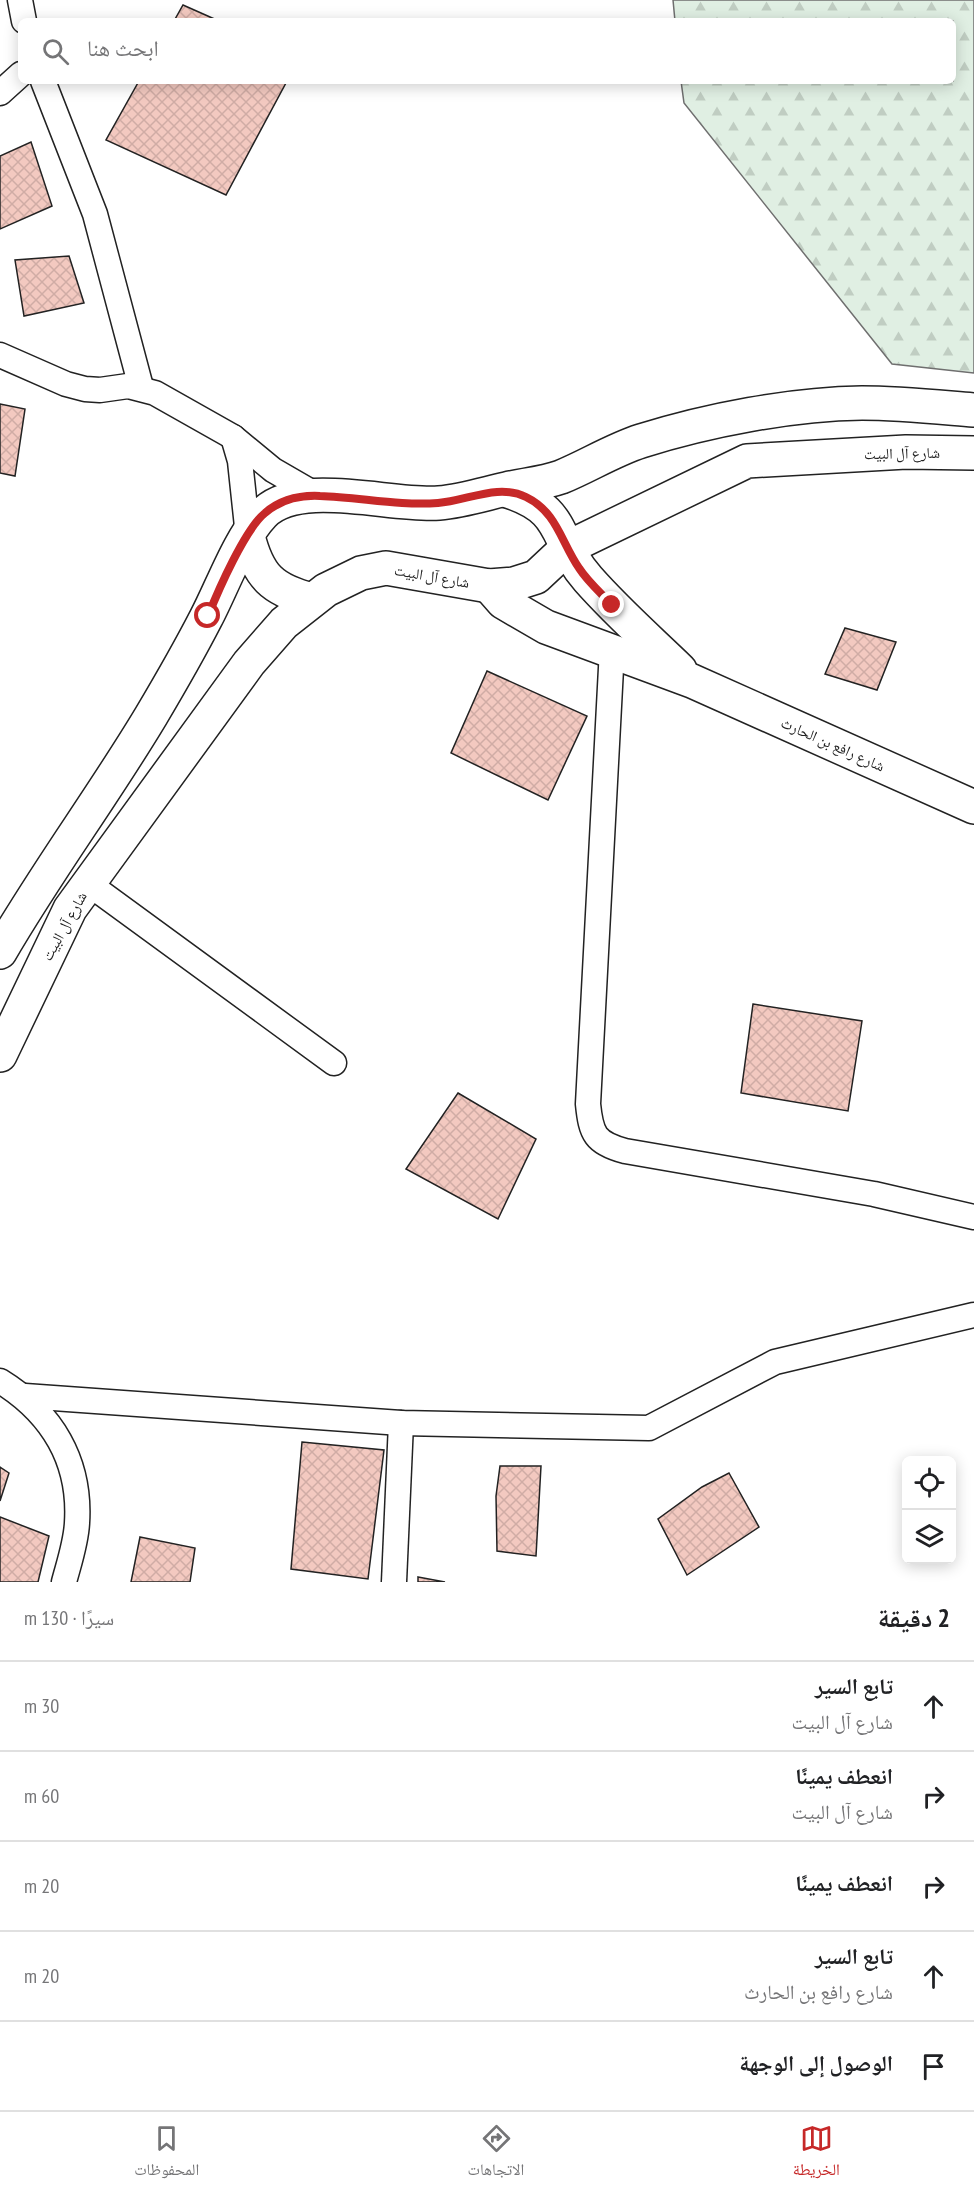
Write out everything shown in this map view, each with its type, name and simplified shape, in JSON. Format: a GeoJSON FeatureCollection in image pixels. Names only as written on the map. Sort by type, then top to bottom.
{"type":"FeatureCollection","features":[{"type":"Feature","properties":{"kind":"street"},"geometry":{"type":"LineString","coordinates":[[20,0],[23,18]]}},
{"type":"Feature","properties":{"kind":"street"},"geometry":{"type":"LineString","coordinates":[[0,93],[18,77]]}},
{"type":"Feature","properties":{"kind":"street"},"geometry":{"type":"LineString","coordinates":[[44,84],[95,214],[141,387]]}},
{"type":"Feature","properties":{"kind":"street"},"geometry":{"type":"LineString","coordinates":[[0,355],[66,384],[85,389],[141,387],[233,437],[273,470],[318,496]]}},
{"type":"Feature","properties":{"kind":"street"},"geometry":{"type":"LineString","coordinates":[[0,952],[32,897],[152,716],[208,616],[224,577],[248,537],[263,514],[277,504],[296,497],[318,496],[402,503],[438,503],[558,478],[639,442],[726,420],[811,406],[862,403],[974,410]]}},
{"type":"Feature","properties":{"kind":"street"},"geometry":{"type":"LineString","coordinates":[[233,437],[241,470],[248,537],[254,560],[268,580],[288,594],[312,600]]}},
{"type":"Feature","properties":{"kind":"street","name":"شارع آل البيت"},"geometry":{"type":"LineString","coordinates":[[0,1055],[70,909],[249,663],[284,623],[326,590],[361,573],[386,568],[489,586],[514,584],[537,577],[567,548],[747,461],[906,452],[974,453]]}},
{"type":"Feature","properties":{"kind":"street","name":"شارع رافع بن الحارث"},"geometry":{"type":"LineString","coordinates":[[505,490],[526,496],[545,509],[559,527],[567,548],[579,569],[612,605],[692,681]]}},
{"type":"Feature","properties":{"kind":"street","name":"شارع رافع بن الحارث"},"geometry":{"type":"LineString","coordinates":[[489,586],[503,602],[546,627],[612,649],[692,681],[974,807]]}},
{"type":"Feature","properties":{"kind":"street"},"geometry":{"type":"LineString","coordinates":[[612,649],[588,1104],[590,1124],[596,1136],[605,1146],[625,1151],[874,1194],[974,1217]]}},
{"type":"Feature","properties":{"kind":"street"},"geometry":{"type":"LineString","coordinates":[[89,884],[334,1063]]}},
{"type":"Feature","properties":{"kind":"street"},"geometry":{"type":"LineString","coordinates":[[25,1396],[401,1423],[649,1428],[775,1362],[974,1314]]}},
{"type":"Feature","properties":{"kind":"street"},"geometry":{"type":"LineString","coordinates":[[0,1381],[25,1396],[54,1431],[70,1460],[77,1496],[77,1525],[64,1582]]}},
{"type":"Feature","properties":{"kind":"street"},"geometry":{"type":"LineString","coordinates":[[394,1582],[401,1423]]}},
{"type":"Feature","properties":{"kind":"green space"},"geometry":{"type":"Polygon","coordinates":[[[673,0],[974,0],[974,373],[892,364],[684,103],[681,84],[956,84],[956,18],[675,18],[673,0]]]}},
{"type":"Feature","properties":{"kind":"building"},"geometry":{"type":"Polygon","coordinates":[[[183,5],[212,18],[176,18],[183,5]]]}},
{"type":"Feature","properties":{"kind":"building"},"geometry":{"type":"Polygon","coordinates":[[[137,84],[285,84],[226,195],[106,140],[137,84]]]}},
{"type":"Feature","properties":{"kind":"building"},"geometry":{"type":"Polygon","coordinates":[[[31,142],[52,206],[0,229],[0,156],[31,142]]]}},
{"type":"Feature","properties":{"kind":"building"},"geometry":{"type":"Polygon","coordinates":[[[69,256],[84,303],[24,316],[15,260],[69,256]]]}},
{"type":"Feature","properties":{"kind":"building"},"geometry":{"type":"Polygon","coordinates":[[[0,404],[25,409],[15,476],[0,473],[0,404]]]}},
{"type":"Feature","properties":{"kind":"building"},"geometry":{"type":"Polygon","coordinates":[[[845,628],[896,642],[877,690],[825,674],[845,628]]]}},
{"type":"Feature","properties":{"kind":"building"},"geometry":{"type":"Polygon","coordinates":[[[487,671],[587,716],[548,800],[451,753],[487,671]]]}},
{"type":"Feature","properties":{"kind":"building"},"geometry":{"type":"Polygon","coordinates":[[[753,1004],[862,1021],[848,1111],[741,1093],[753,1004]]]}},
{"type":"Feature","properties":{"kind":"building"},"geometry":{"type":"Polygon","coordinates":[[[458,1093],[536,1139],[498,1219],[406,1169],[458,1093]]]}},
{"type":"Feature","properties":{"kind":"building"},"geometry":{"type":"Polygon","coordinates":[[[302,1442],[384,1450],[368,1579],[291,1569],[302,1442]]]}},
{"type":"Feature","properties":{"kind":"building"},"geometry":{"type":"Polygon","coordinates":[[[500,1466],[541,1466],[536,1556],[497,1551],[496,1496],[500,1466]]]}},
{"type":"Feature","properties":{"kind":"building"},"geometry":{"type":"Polygon","coordinates":[[[0,1467],[9,1473],[0,1501],[0,1467]]]}},
{"type":"Feature","properties":{"kind":"building"},"geometry":{"type":"Polygon","coordinates":[[[729,1473],[759,1527],[687,1575],[658,1519],[702,1487],[729,1473]]]}},
{"type":"Feature","properties":{"kind":"building"},"geometry":{"type":"Polygon","coordinates":[[[0,1517],[49,1536],[38,1582],[0,1582],[0,1517]]]}},
{"type":"Feature","properties":{"kind":"building"},"geometry":{"type":"Polygon","coordinates":[[[140,1537],[195,1548],[190,1582],[131,1582],[140,1537]]]}},
{"type":"Feature","properties":{"kind":"building"},"geometry":{"type":"Polygon","coordinates":[[[418,1577],[445,1582],[418,1582],[418,1577]]]}},
{"type":"Feature","properties":{"kind":"route"},"geometry":{"type":"LineString","coordinates":[[208,616],[224,577],[248,537],[263,514],[277,504],[296,497],[318,496],[402,503],[438,503],[505,490],[526,496],[545,509],[559,527],[567,548],[579,569],[612,605]]}}]}
